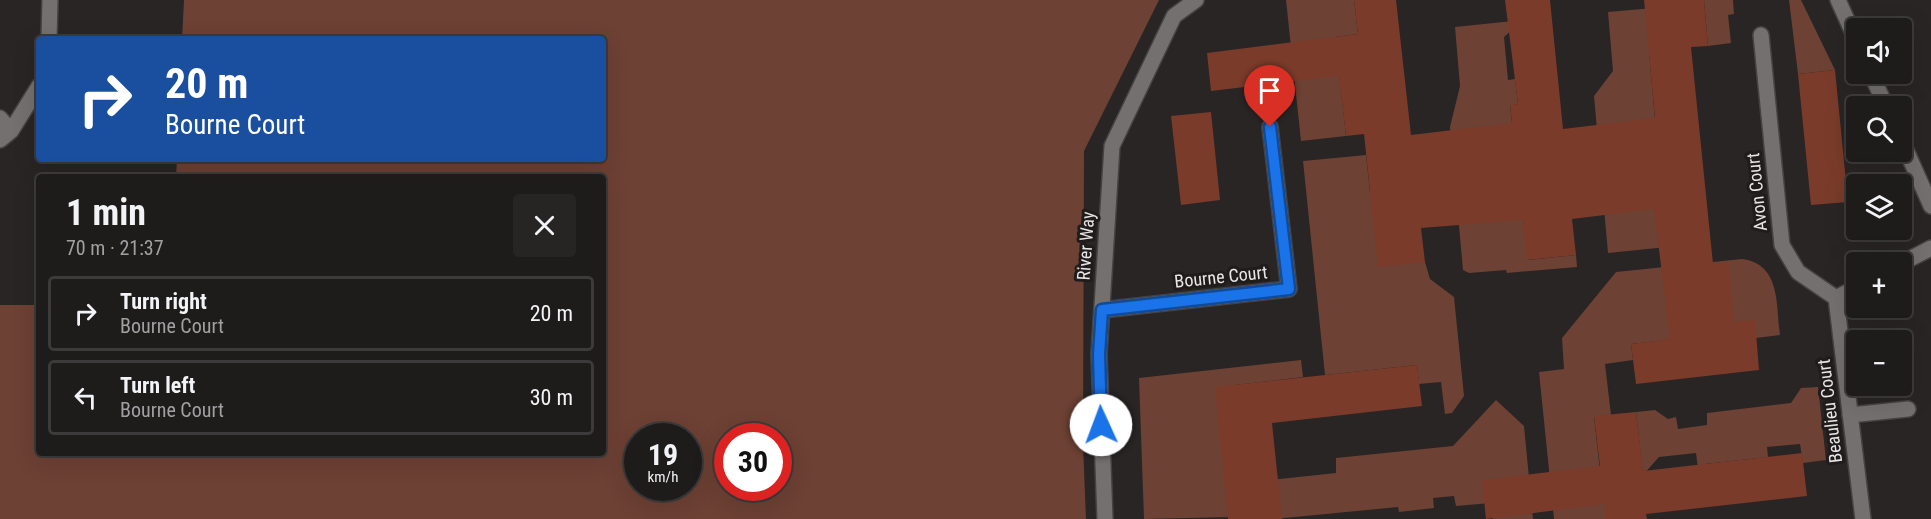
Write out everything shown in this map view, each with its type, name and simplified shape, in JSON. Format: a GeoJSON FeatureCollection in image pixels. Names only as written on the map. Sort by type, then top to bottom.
{"type":"FeatureCollection","features":[{"type":"Feature","properties":{"kind":"street"},"geometry":{"type":"LineString","coordinates":[[49,36],[50,0]]}},
{"type":"Feature","properties":{"kind":"street","name":"River Way"},"geometry":{"type":"LineString","coordinates":[[1105,519],[1099,354],[1112,146],[1174,16],[1196,0]]}},
{"type":"Feature","properties":{"kind":"street"},"geometry":{"type":"LineString","coordinates":[[1838,0],[1846,18]]}},
{"type":"Feature","properties":{"kind":"street","name":"Avon Court"},"geometry":{"type":"LineString","coordinates":[[1761,35],[1782,245],[1798,272],[1836,298]]}},
{"type":"Feature","properties":{"kind":"street"},"geometry":{"type":"LineString","coordinates":[[5,136],[36,90]]}},
{"type":"Feature","properties":{"kind":"street"},"geometry":{"type":"LineString","coordinates":[[0,118],[5,136]]}},
{"type":"Feature","properties":{"kind":"street","name":"Bourne Court"},"geometry":{"type":"LineString","coordinates":[[1102,310],[1289,289],[1270,127]]}},
{"type":"Feature","properties":{"kind":"street"},"geometry":{"type":"LineString","coordinates":[[1911,162],[1931,206]]}},
{"type":"Feature","properties":{"kind":"street"},"geometry":{"type":"LineString","coordinates":[[1912,258],[1931,248]]}},
{"type":"Feature","properties":{"kind":"street"},"geometry":{"type":"LineString","coordinates":[[1836,298],[1846,293]]}},
{"type":"Feature","properties":{"kind":"street","name":"Beaulieu Court"},"geometry":{"type":"LineString","coordinates":[[1836,298],[1863,519]]}},
{"type":"Feature","properties":{"kind":"street"},"geometry":{"type":"LineString","coordinates":[[1850,415],[1908,409]]}},
{"type":"Feature","properties":{"kind":"shaded area"},"geometry":{"type":"Polygon","coordinates":[[[184,0],[1159,0],[1084,151],[1083,444],[1086,519],[0,519],[0,305],[36,305],[36,456],[606,456],[606,174],[176,174],[177,162],[606,162],[606,36],[182,36],[184,0]]]}},
{"type":"Feature","properties":{"kind":"shaded area"},"geometry":{"type":"Polygon","coordinates":[[[1286,0],[1354,0],[1358,34],[1335,37],[1346,136],[1301,141],[1286,0]]]}},
{"type":"Feature","properties":{"kind":"shaded area"},"geometry":{"type":"Polygon","coordinates":[[[1704,0],[1733,0],[1734,14],[1728,15],[1731,43],[1708,46],[1704,0]]]}},
{"type":"Feature","properties":{"kind":"shaded area"},"geometry":{"type":"Polygon","coordinates":[[[1789,0],[1801,0],[1835,70],[1798,74],[1789,0]]]}},
{"type":"Feature","properties":{"kind":"shaded area"},"geometry":{"type":"Polygon","coordinates":[[[1665,7],[1649,52],[1656,131],[1677,246],[1608,253],[1594,96],[1613,71],[1608,12],[1665,7]]]}},
{"type":"Feature","properties":{"kind":"shaded area"},"geometry":{"type":"Polygon","coordinates":[[[1513,21],[1514,28],[1504,37],[1508,80],[1515,79],[1518,104],[1510,106],[1528,260],[1576,255],[1577,267],[1507,273],[1506,270],[1469,273],[1463,270],[1450,127],[1460,86],[1455,27],[1513,21]]]}},
{"type":"Feature","properties":{"kind":"shaded area"},"geometry":{"type":"Polygon","coordinates":[[[1366,155],[1370,192],[1387,191],[1425,262],[1430,279],[1454,297],[1464,396],[1452,413],[1445,414],[1441,382],[1419,384],[1417,365],[1325,375],[1303,161],[1366,155]]]}},
{"type":"Feature","properties":{"kind":"shaded area"},"geometry":{"type":"Polygon","coordinates":[[[1742,259],[1755,262],[1770,277],[1777,299],[1780,335],[1756,338],[1718,334],[1631,344],[1633,360],[1605,364],[1611,415],[1594,417],[1601,479],[1619,477],[1606,519],[1554,519],[1539,372],[1564,369],[1562,338],[1616,272],[1742,259]]]}},
{"type":"Feature","properties":{"kind":"shaded area"},"geometry":{"type":"Polygon","coordinates":[[[1301,360],[1303,377],[1235,385],[1239,427],[1231,517],[1144,519],[1139,378],[1301,360]]]}},
{"type":"Feature","properties":{"kind":"shaded area"},"geometry":{"type":"Polygon","coordinates":[[[1818,387],[1826,460],[1803,463],[1800,444],[1767,447],[1768,457],[1705,464],[1700,484],[1696,453],[1659,457],[1643,475],[1636,412],[1655,410],[1668,419],[1676,417],[1678,429],[1707,425],[1707,413],[1791,403],[1801,388],[1818,387]]]}},
{"type":"Feature","properties":{"kind":"shaded area"},"geometry":{"type":"Polygon","coordinates":[[[1496,400],[1524,426],[1533,519],[1493,519],[1491,503],[1456,506],[1454,496],[1433,498],[1434,508],[1399,512],[1398,507],[1274,519],[1270,480],[1336,473],[1336,458],[1453,446],[1496,400]]]}},
{"type":"Feature","properties":{"kind":"building"},"geometry":{"type":"Polygon","coordinates":[[[1354,0],[1396,0],[1411,135],[1512,123],[1510,105],[1518,104],[1505,0],[1550,0],[1563,129],[1655,118],[1644,0],[1704,0],[1708,46],[1691,47],[1713,264],[1729,262],[1734,322],[1755,320],[1759,370],[1636,384],[1631,344],[1670,339],[1654,209],[1572,219],[1576,255],[1527,260],[1523,220],[1421,228],[1425,262],[1378,267],[1364,134],[1346,136],[1339,76],[1211,91],[1207,53],[1358,34],[1354,0]]]}},
{"type":"Feature","properties":{"kind":"building"},"geometry":{"type":"Polygon","coordinates":[[[1835,70],[1846,202],[1811,205],[1798,74],[1835,70]]]}},
{"type":"Feature","properties":{"kind":"building"},"geometry":{"type":"Polygon","coordinates":[[[1211,112],[1220,200],[1181,205],[1171,116],[1211,112]]]}},
{"type":"Feature","properties":{"kind":"building"},"geometry":{"type":"Polygon","coordinates":[[[1417,365],[1422,406],[1272,423],[1282,519],[1228,519],[1215,387],[1417,365]]]}},
{"type":"Feature","properties":{"kind":"building"},"geometry":{"type":"Polygon","coordinates":[[[1636,412],[1643,471],[1802,453],[1807,496],[1646,514],[1647,519],[1606,519],[1605,504],[1486,519],[1482,480],[1600,466],[1594,416],[1636,412]]]}},
{"type":"Feature","properties":{"kind":"route"},"geometry":{"type":"LineString","coordinates":[[1101,425],[1099,354],[1102,310],[1289,289],[1270,127]]}}]}
